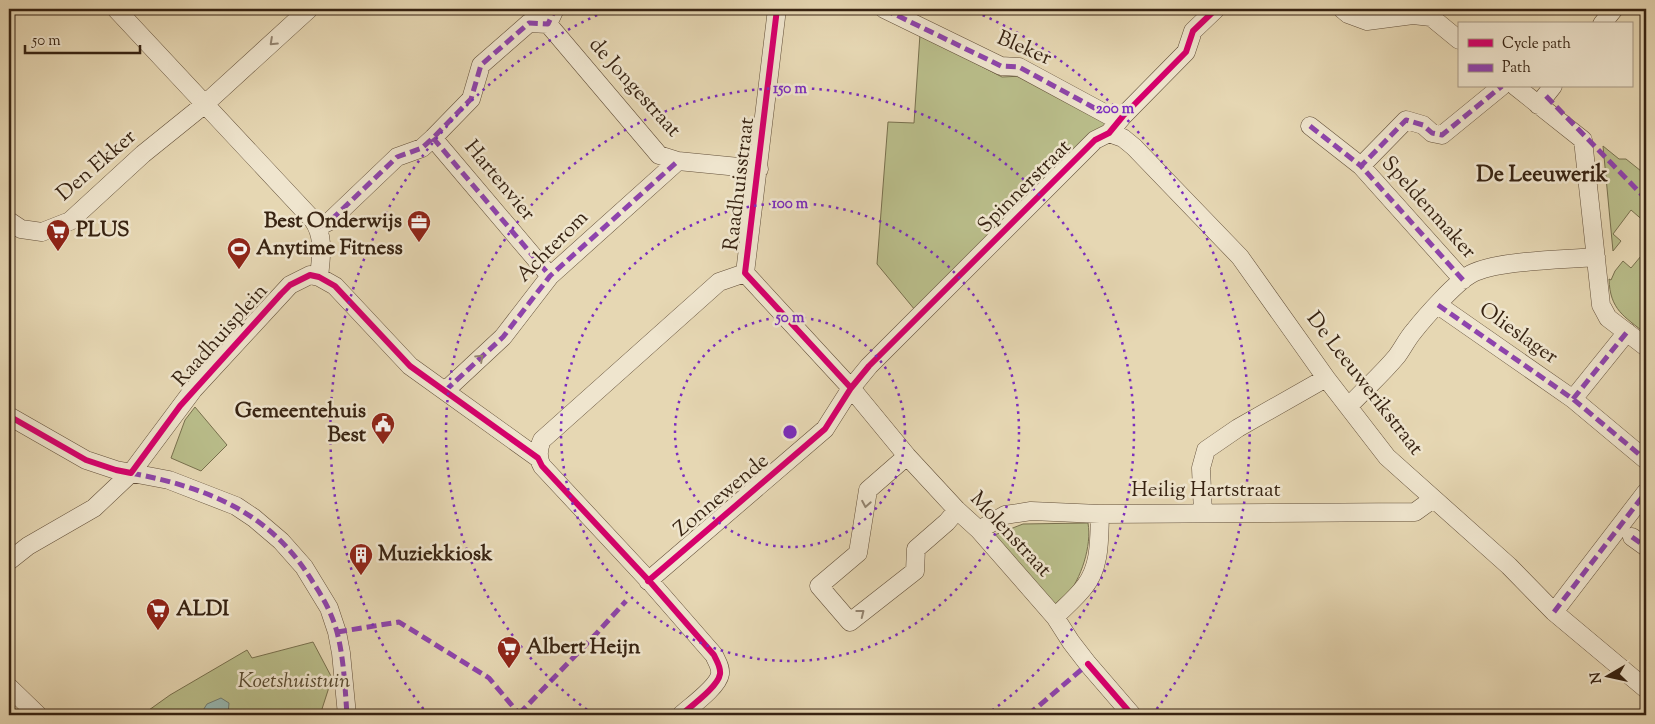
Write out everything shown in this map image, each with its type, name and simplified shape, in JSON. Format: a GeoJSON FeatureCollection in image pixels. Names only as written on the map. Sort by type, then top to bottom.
{"type":"FeatureCollection","features":[{"type":"Feature","properties":{"kind":"street"},"geometry":{"type":"LineString","coordinates":[[116,9],[314,220],[321,240],[319,277],[335,286],[410,366],[538,458],[542,466],[714,655],[720,665],[718,682],[681,715]]}},
{"type":"Feature","properties":{"kind":"street","name":"Den Ekker"},"geometry":{"type":"LineString","coordinates":[[9,221],[21,229],[42,232],[70,221],[143,154],[205,104],[309,9]]}},
{"type":"Feature","properties":{"kind":"street","name":"Raadhuisstraat"},"geometry":{"type":"LineString","coordinates":[[538,458],[538,448],[542,440],[582,402],[719,282],[745,273],[777,9]]}},
{"type":"Feature","properties":{"kind":"street","name":"Bleker"},"geometry":{"type":"LineString","coordinates":[[884,9],[1001,66],[1019,67],[1114,127]]}},
{"type":"Feature","properties":{"kind":"street","name":"Spinnerstraat"},"geometry":{"type":"LineString","coordinates":[[851,388],[869,366],[1095,140],[1114,127],[1186,52],[1193,31],[1216,9]]}},
{"type":"Feature","properties":{"kind":"street"},"geometry":{"type":"LineString","coordinates":[[1342,9],[1348,14],[1367,21],[1413,15],[1431,17],[1458,39]]}},
{"type":"Feature","properties":{"kind":"street"},"geometry":{"type":"LineString","coordinates":[[1604,22],[1614,9]]}},
{"type":"Feature","properties":{"kind":"street"},"geometry":{"type":"LineString","coordinates":[[318,227],[330,221],[397,157],[422,148],[471,99],[481,65],[529,23],[551,16]]}},
{"type":"Feature","properties":{"kind":"street","name":"de Jongestraat"},"geometry":{"type":"LineString","coordinates":[[551,16],[659,155],[678,160],[758,168]]}},
{"type":"Feature","properties":{"kind":"street","name":"Speldenmaker"},"geometry":{"type":"LineString","coordinates":[[1361,166],[1406,120],[1423,125],[1432,133],[1442,135],[1500,88]]}},
{"type":"Feature","properties":{"kind":"street"},"geometry":{"type":"LineString","coordinates":[[1517,88],[1583,140],[1601,305],[1608,318],[1646,347]]}},
{"type":"Feature","properties":{"kind":"street"},"geometry":{"type":"LineString","coordinates":[[1538,105],[1551,88]]}},
{"type":"Feature","properties":{"kind":"street","name":"Speldenmaker"},"geometry":{"type":"LineString","coordinates":[[1310,126],[1361,166],[1463,280]]}},
{"type":"Feature","properties":{"kind":"street","name":"De Leeuwerikstraat"},"geometry":{"type":"LineString","coordinates":[[1114,127],[1240,257],[1326,378],[1387,457],[1509,566],[1554,612],[1646,689]]}},
{"type":"Feature","properties":{"kind":"street","name":"Hartenvier"},"geometry":{"type":"LineString","coordinates":[[433,138],[550,276]]}},
{"type":"Feature","properties":{"kind":"street","name":"Achterom"},"geometry":{"type":"LineString","coordinates":[[445,391],[503,337],[550,276],[678,160]]}},
{"type":"Feature","properties":{"kind":"street"},"geometry":{"type":"LineString","coordinates":[[1349,406],[1398,355],[1413,332],[1438,305],[1463,280],[1472,274],[1497,266],[1596,257]]}},
{"type":"Feature","properties":{"kind":"street","name":"Molenstraat"},"geometry":{"type":"LineString","coordinates":[[745,273],[851,388],[907,456],[957,510],[979,530],[1055,617],[1088,664],[1132,715]]}},
{"type":"Feature","properties":{"kind":"street","name":"Raadhuisplein"},"geometry":{"type":"LineString","coordinates":[[9,561],[28,546],[94,508],[131,473],[180,406],[281,294],[290,285],[310,275],[319,277]]}},
{"type":"Feature","properties":{"kind":"street","name":"Olieslager"},"geometry":{"type":"LineString","coordinates":[[1438,305],[1573,399],[1646,460]]}},
{"type":"Feature","properties":{"kind":"street"},"geometry":{"type":"LineString","coordinates":[[1573,399],[1627,332]]}},
{"type":"Feature","properties":{"kind":"street"},"geometry":{"type":"LineString","coordinates":[[1203,513],[1201,468],[1206,450],[1238,428],[1326,378]]}},
{"type":"Feature","properties":{"kind":"street","name":"Zonnewende"},"geometry":{"type":"LineString","coordinates":[[648,581],[825,430],[851,388]]}},
{"type":"Feature","properties":{"kind":"street"},"geometry":{"type":"LineString","coordinates":[[9,416],[86,460],[116,470],[169,480],[236,506],[254,518],[281,541],[304,567],[329,608],[337,632],[341,653],[347,715]]}},
{"type":"Feature","properties":{"kind":"street"},"geometry":{"type":"LineString","coordinates":[[907,456],[868,490],[858,553],[819,586],[850,622],[915,571],[916,549],[948,522],[957,510]]}},
{"type":"Feature","properties":{"kind":"street"},"geometry":{"type":"LineString","coordinates":[[1554,612],[1646,492]]}},
{"type":"Feature","properties":{"kind":"street","name":"Heilig Hartstraat"},"geometry":{"type":"LineString","coordinates":[[979,530],[1005,515],[1031,511],[1100,514],[1415,512],[1433,499]]}},
{"type":"Feature","properties":{"kind":"street"},"geometry":{"type":"LineString","coordinates":[[1055,617],[1086,585],[1092,574],[1098,555],[1100,514]]}},
{"type":"Feature","properties":{"kind":"street"},"geometry":{"type":"LineString","coordinates":[[9,687],[38,715]]}},
{"type":"Feature","properties":{"kind":"green space"},"geometry":{"type":"Polygon","coordinates":[[[920,34],[1002,77],[1023,76],[1106,122],[1104,127],[915,310],[877,264],[888,122],[914,123],[920,34]]]}},
{"type":"Feature","properties":{"kind":"green space"},"geometry":{"type":"Polygon","coordinates":[[[1603,146],[1619,159],[1626,159],[1646,175],[1646,223],[1631,210],[1613,234],[1621,241],[1613,251],[1603,146]]]}},
{"type":"Feature","properties":{"kind":"green space"},"geometry":{"type":"Polygon","coordinates":[[[1646,250],[1646,334],[1625,317],[1615,305],[1609,279],[1611,280],[1623,261],[1631,268],[1646,250]]]}},
{"type":"Feature","properties":{"kind":"green space"},"geometry":{"type":"Polygon","coordinates":[[[195,407],[227,445],[201,471],[171,458],[185,420],[195,407]]]}},
{"type":"Feature","properties":{"kind":"green space"},"geometry":{"type":"Polygon","coordinates":[[[1088,523],[1087,552],[1081,572],[1066,597],[1053,606],[992,536],[1023,524],[1088,523]]]}},
{"type":"Feature","properties":{"kind":"green space","name":"Koetshuistuin"},"geometry":{"type":"Polygon","coordinates":[[[313,642],[332,678],[321,712],[294,715],[142,715],[170,695],[247,650],[252,658],[313,642]]]}},
{"type":"Feature","properties":{"kind":"water"},"geometry":{"type":"Polygon","coordinates":[[[221,698],[229,703],[228,715],[200,715],[207,704],[221,698]]]}},
{"type":"Feature","properties":{"kind":"marked path"},"geometry":{"type":"LineString","coordinates":[[318,227],[330,221],[397,157],[422,148],[433,138],[471,99],[481,65],[529,23],[548,24],[555,9]]}},
{"type":"Feature","properties":{"kind":"marked path"},"geometry":{"type":"LineString","coordinates":[[884,9],[1001,66],[1019,67],[1100,111]]}},
{"type":"Feature","properties":{"kind":"marked path"},"geometry":{"type":"LineString","coordinates":[[1463,280],[1361,166],[1406,120],[1423,125],[1432,133],[1442,135],[1500,88]]}},
{"type":"Feature","properties":{"kind":"marked path"},"geometry":{"type":"LineString","coordinates":[[1546,96],[1646,199]]}},
{"type":"Feature","properties":{"kind":"marked path"},"geometry":{"type":"LineString","coordinates":[[1310,126],[1361,166]]}},
{"type":"Feature","properties":{"kind":"marked path"},"geometry":{"type":"LineString","coordinates":[[433,138],[550,276]]}},
{"type":"Feature","properties":{"kind":"marked path"},"geometry":{"type":"LineString","coordinates":[[445,391],[503,337],[550,276],[678,161]]}},
{"type":"Feature","properties":{"kind":"marked path"},"geometry":{"type":"LineString","coordinates":[[1438,305],[1573,399],[1646,460]]}},
{"type":"Feature","properties":{"kind":"marked path"},"geometry":{"type":"LineString","coordinates":[[1573,399],[1627,332]]}},
{"type":"Feature","properties":{"kind":"marked path"},"geometry":{"type":"LineString","coordinates":[[131,473],[187,487],[236,507],[279,539],[297,559],[321,595],[335,625],[343,663],[347,715]]}},
{"type":"Feature","properties":{"kind":"marked path"},"geometry":{"type":"LineString","coordinates":[[1554,612],[1646,492]]}},
{"type":"Feature","properties":{"kind":"marked path"},"geometry":{"type":"LineString","coordinates":[[1632,537],[1646,547]]}},
{"type":"Feature","properties":{"kind":"marked path"},"geometry":{"type":"LineString","coordinates":[[519,714],[626,601]]}},
{"type":"Feature","properties":{"kind":"marked path"},"geometry":{"type":"LineString","coordinates":[[337,632],[399,622],[489,678],[520,715]]}},
{"type":"Feature","properties":{"kind":"marked path"},"geometry":{"type":"LineString","coordinates":[[1028,715],[1088,664]]}},
{"type":"Feature","properties":{"kind":"cycle path"},"geometry":{"type":"LineString","coordinates":[[777,9],[745,273],[851,388]]}},
{"type":"Feature","properties":{"kind":"cycle path"},"geometry":{"type":"LineString","coordinates":[[648,581],[825,429],[851,388],[869,366],[1095,140],[1109,133],[1123,116],[1186,52],[1193,31],[1216,9]]}},
{"type":"Feature","properties":{"kind":"cycle path"},"geometry":{"type":"LineString","coordinates":[[9,416],[86,460],[131,473],[180,406],[281,294],[290,285],[310,275],[319,277],[335,286],[410,366],[538,458],[542,466],[652,584],[714,655],[720,669],[718,679],[709,690],[681,715]]}},
{"type":"Feature","properties":{"kind":"cycle path"},"geometry":{"type":"LineString","coordinates":[[1088,664],[1132,715]]}},
{"type":"Feature","properties":{"kind":"place","name":"Best Onderwijs"},"geometry":{"type":"Point","coordinates":[419,243]}},
{"type":"Feature","properties":{"kind":"place","name":"PLUS"},"geometry":{"type":"Point","coordinates":[58,252]}},
{"type":"Feature","properties":{"kind":"place","name":"Anytime Fitness"},"geometry":{"type":"Point","coordinates":[239,270]}},
{"type":"Feature","properties":{"kind":"place","name":"Gemeentehuis Best"},"geometry":{"type":"Point","coordinates":[383,445]}},
{"type":"Feature","properties":{"kind":"place","name":"Muziekkiosk"},"geometry":{"type":"Point","coordinates":[361,576]}},
{"type":"Feature","properties":{"kind":"place","name":"ALDI"},"geometry":{"type":"Point","coordinates":[158,631]}},
{"type":"Feature","properties":{"kind":"place","name":"Albert Heijn"},"geometry":{"type":"Point","coordinates":[509,669]}},
{"type":"Feature","properties":{"kind":"district","name":"De Leeuwerik"},"geometry":{"type":"Point","coordinates":[1542,176]}}]}
